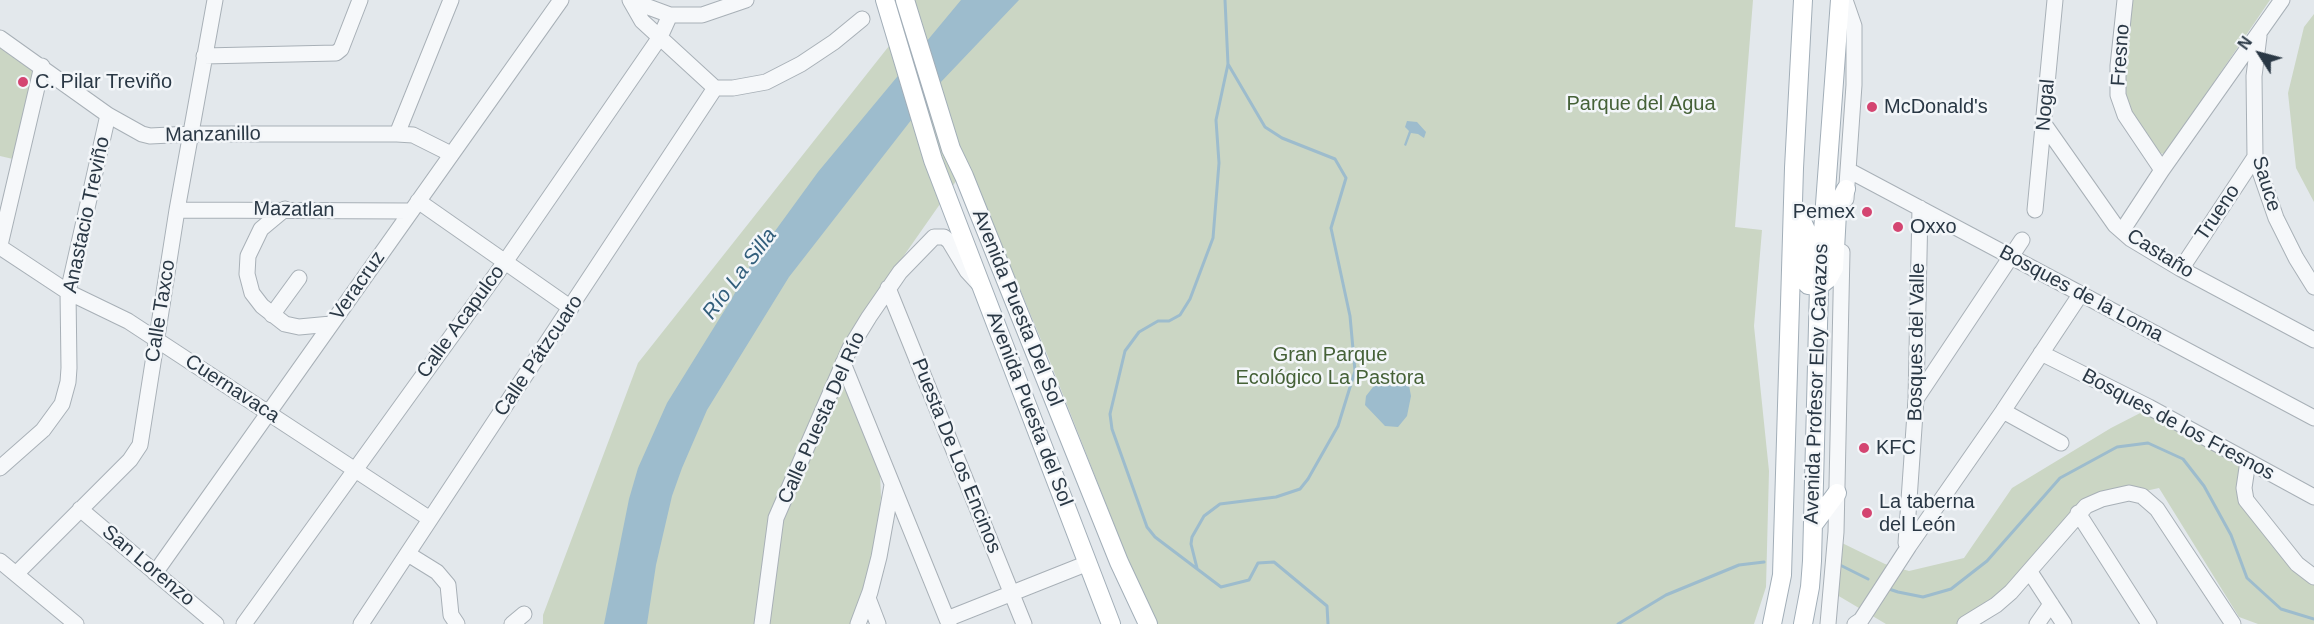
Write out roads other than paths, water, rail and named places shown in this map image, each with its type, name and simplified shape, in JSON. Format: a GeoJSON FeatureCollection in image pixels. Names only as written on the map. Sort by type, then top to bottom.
{"type":"FeatureCollection","features":[{"type":"Feature","properties":{"kind":"main road","name":"Avenida Profesor Eloy Cavazos"},"geometry":{"type":"LineString","coordinates":[[1772,624],[1782,575],[1793,211],[1803,0]]}},
{"type":"Feature","properties":{"kind":"main road","name":"Avenida Profesor Eloy Cavazos"},"geometry":{"type":"LineString","coordinates":[[1803,624],[1810,587],[1819,286],[1840,0]]}},
{"type":"Feature","properties":{"kind":"main road","name":"Avenida Puesta Del Sol"},"geometry":{"type":"LineString","coordinates":[[905,1],[951,150],[964,176],[1100,517],[1144,620]]}},
{"type":"Feature","properties":{"kind":"main road","name":"Avenida Puesta del Sol"},"geometry":{"type":"LineString","coordinates":[[886,4],[933,160],[1112,622]]}},
{"type":"Feature","properties":{"kind":"main road"},"geometry":{"type":"LineString","coordinates":[[1793,211],[1801,219],[1806,230],[1804,280],[1811,287],[1819,286],[1828,279],[1834,267],[1837,213],[1847,179]]}},
{"type":"Feature","properties":{"kind":"main road"},"geometry":{"type":"LineString","coordinates":[[1813,525],[1837,493]]}},
{"type":"Feature","properties":{"kind":"main road"},"geometry":{"type":"LineString","coordinates":[[1074,525],[1092,515],[1100,517]]}},
{"type":"Feature","properties":{"kind":"main road"},"geometry":{"type":"LineString","coordinates":[[1090,570],[1100,579],[1108,578],[1114,573],[1119,562]]}},
{"type":"Feature","properties":{"kind":"street","name":"Calle Taxco"},"geometry":{"type":"LineString","coordinates":[[16,574],[130,460],[141,445],[177,210],[215,0]]}},
{"type":"Feature","properties":{"kind":"street"},"geometry":{"type":"LineString","coordinates":[[204,56],[336,53],[341,49],[360,0]]}},
{"type":"Feature","properties":{"kind":"street"},"geometry":{"type":"LineString","coordinates":[[397,134],[451,0]]}},
{"type":"Feature","properties":{"kind":"street","name":"Veracruz"},"geometry":{"type":"LineString","coordinates":[[155,573],[561,0]]}},
{"type":"Feature","properties":{"kind":"street"},"geometry":{"type":"LineString","coordinates":[[631,1],[670,15],[702,15],[746,0]]}},
{"type":"Feature","properties":{"kind":"street"},"geometry":{"type":"LineString","coordinates":[[1828,624],[1834,572],[1842,256],[1854,85],[1854,26],[1845,0]]}},
{"type":"Feature","properties":{"kind":"street","name":"Nogal"},"geometry":{"type":"LineString","coordinates":[[2035,210],[2055,0]]}},
{"type":"Feature","properties":{"kind":"street","name":"Fresno"},"geometry":{"type":"LineString","coordinates":[[2125,0],[2118,66],[2118,95],[2125,115],[2162,170]]}},
{"type":"Feature","properties":{"kind":"street"},"geometry":{"type":"LineString","coordinates":[[2121,231],[2282,0]]}},
{"type":"Feature","properties":{"kind":"street"},"geometry":{"type":"LineString","coordinates":[[631,1],[638,17],[715,88],[733,88],[766,82],[801,64],[862,19]]}},
{"type":"Feature","properties":{"kind":"street","name":"Calle Acapulco"},"geometry":{"type":"LineString","coordinates":[[244,624],[504,262],[660,37],[670,15]]}},
{"type":"Feature","properties":{"kind":"street","name":"Sauce"},"geometry":{"type":"LineString","coordinates":[[2259,36],[2254,76],[2255,157],[2276,218],[2314,287]]}},
{"type":"Feature","properties":{"kind":"street","name":"Manzanillo"},"geometry":{"type":"LineString","coordinates":[[0,38],[108,115],[142,134],[150,136],[397,134],[419,138],[451,154]]}},
{"type":"Feature","properties":{"kind":"street"},"geometry":{"type":"LineString","coordinates":[[0,246],[42,66]]}},
{"type":"Feature","properties":{"kind":"street","name":"Calle Pátzcuaro"},"geometry":{"type":"LineString","coordinates":[[361,624],[715,88]]}},
{"type":"Feature","properties":{"kind":"street","name":"Anastacio Treviño"},"geometry":{"type":"LineString","coordinates":[[0,468],[43,430],[62,404],[68,382],[68,292],[108,115]]}},
{"type":"Feature","properties":{"kind":"street","name":"Castaño"},"geometry":{"type":"LineString","coordinates":[[2044,124],[2121,231],[2181,269],[2314,340]]}},
{"type":"Feature","properties":{"kind":"street","name":"Trueno"},"geometry":{"type":"LineString","coordinates":[[2181,269],[2255,157]]}},
{"type":"Feature","properties":{"kind":"street","name":"Bosques de la Loma"},"geometry":{"type":"LineString","coordinates":[[1847,179],[1920,208],[2314,418]]}},
{"type":"Feature","properties":{"kind":"street"},"geometry":{"type":"LineString","coordinates":[[414,206],[504,262],[571,308]]}},
{"type":"Feature","properties":{"kind":"street","name":"Mazatlan"},"geometry":{"type":"LineString","coordinates":[[177,210],[414,206]]}},
{"type":"Feature","properties":{"kind":"street","name":"Bosques del Valle"},"geometry":{"type":"LineString","coordinates":[[1909,546],[1906,543],[1916,399],[1920,208]]}},
{"type":"Feature","properties":{"kind":"street"},"geometry":{"type":"LineString","coordinates":[[285,209],[261,229],[248,256],[247,274],[252,293],[272,315],[285,324],[299,327],[331,324]]}},
{"type":"Feature","properties":{"kind":"street","name":"Calle Puesta Del Río"},"geometry":{"type":"LineString","coordinates":[[762,624],[774,524],[843,363],[868,317],[888,288],[919,251],[939,236],[949,241],[967,272],[982,287]]}},
{"type":"Feature","properties":{"kind":"street"},"geometry":{"type":"LineString","coordinates":[[1916,399],[2022,240]]}},
{"type":"Feature","properties":{"kind":"street","name":"Cuernavaca"},"geometry":{"type":"LineString","coordinates":[[0,246],[68,292],[112,312],[156,338],[430,519]]}},
{"type":"Feature","properties":{"kind":"street"},"geometry":{"type":"LineString","coordinates":[[272,315],[299,278]]}},
{"type":"Feature","properties":{"kind":"street","name":"Puesta De Los Encinos"},"geometry":{"type":"LineString","coordinates":[[888,288],[1024,624]]}},
{"type":"Feature","properties":{"kind":"street"},"geometry":{"type":"LineString","coordinates":[[1859,623],[2080,295]]}},
{"type":"Feature","properties":{"kind":"street","name":"Bosques de los Fresnos"},"geometry":{"type":"LineString","coordinates":[[2042,353],[2149,407],[2248,461],[2312,491]]}},
{"type":"Feature","properties":{"kind":"street"},"geometry":{"type":"LineString","coordinates":[[843,363],[948,621],[1012,593],[1090,570]]}},
{"type":"Feature","properties":{"kind":"street"},"geometry":{"type":"LineString","coordinates":[[2003,411],[2061,443]]}},
{"type":"Feature","properties":{"kind":"street"},"geometry":{"type":"LineString","coordinates":[[2248,461],[2244,488],[2246,500],[2297,564],[2314,577]]}},
{"type":"Feature","properties":{"kind":"street"},"geometry":{"type":"LineString","coordinates":[[858,624],[879,557],[892,483]]}},
{"type":"Feature","properties":{"kind":"street"},"geometry":{"type":"LineString","coordinates":[[1965,624],[1996,605],[2030,572],[2086,506],[2121,493],[2136,494],[2149,500],[2157,509],[2233,624]]}},
{"type":"Feature","properties":{"kind":"street","name":"San Lorenzo"},"geometry":{"type":"LineString","coordinates":[[80,509],[216,624]]}},
{"type":"Feature","properties":{"kind":"street"},"geometry":{"type":"LineString","coordinates":[[2078,513],[2149,624]]}},
{"type":"Feature","properties":{"kind":"street"},"geometry":{"type":"LineString","coordinates":[[408,554],[436,572],[448,585],[451,615],[457,624]]}},
{"type":"Feature","properties":{"kind":"street"},"geometry":{"type":"LineString","coordinates":[[0,561],[76,624]]}},
{"type":"Feature","properties":{"kind":"street"},"geometry":{"type":"LineString","coordinates":[[2030,572],[2064,624]]}},
{"type":"Feature","properties":{"kind":"street"},"geometry":{"type":"LineString","coordinates":[[868,598],[878,624]]}},
{"type":"Feature","properties":{"kind":"street"},"geometry":{"type":"LineString","coordinates":[[2037,624],[2051,604]]}},
{"type":"Feature","properties":{"kind":"water"},"geometry":{"type":"Polygon","coordinates":[[[961,0],[1019,0],[940,83],[789,277],[707,410],[682,468],[672,496],[656,565],[647,624],[604,624],[629,499],[638,468],[667,403],[751,264],[818,172],[961,0]]]}},
{"type":"Feature","properties":{"kind":"water"},"geometry":{"type":"Polygon","coordinates":[[[1407,121],[1417,122],[1426,132],[1424,138],[1411,133],[1406,146],[1404,145],[1409,131],[1405,127],[1407,121]]]}},
{"type":"Feature","properties":{"kind":"water"},"geometry":{"type":"Polygon","coordinates":[[[1397,370],[1408,380],[1411,396],[1407,416],[1398,427],[1385,426],[1365,405],[1366,396],[1384,373],[1397,370]]]}},
{"type":"Feature","properties":{"kind":"waterway"},"geometry":{"type":"LineString","coordinates":[[1225,0],[1228,64],[1216,120],[1219,163],[1213,238],[1190,299],[1180,315],[1169,321],[1158,321],[1139,332],[1125,351],[1110,414],[1112,429],[1147,527],[1155,537],[1221,587],[1249,580],[1258,563],[1274,562],[1327,606],[1328,624]]}},
{"type":"Feature","properties":{"kind":"waterway"},"geometry":{"type":"LineString","coordinates":[[1197,568],[1191,544],[1192,537],[1204,516],[1220,504],[1276,497],[1300,489],[1338,426],[1355,371],[1350,316],[1331,228],[1346,178],[1335,159],[1282,138],[1265,127],[1228,64]]}},
{"type":"Feature","properties":{"kind":"waterway"},"geometry":{"type":"LineString","coordinates":[[1889,589],[1923,597],[1951,589],[1987,561],[2060,478],[2117,447],[2148,443],[2183,459],[2204,486],[2231,535],[2247,578],[2281,609],[2314,619]]}},
{"type":"Feature","properties":{"kind":"waterway"},"geometry":{"type":"LineString","coordinates":[[1618,624],[1666,595],[1739,565],[1764,562]]}},
{"type":"Feature","properties":{"kind":"waterway"},"geometry":{"type":"LineString","coordinates":[[1840,565],[1868,579]]}},
{"type":"Feature","properties":{"kind":"place","name":"C. Pilar Treviño"},"geometry":{"type":"Point","coordinates":[23,82]}},
{"type":"Feature","properties":{"kind":"place","name":"McDonald's"},"geometry":{"type":"Point","coordinates":[1872,107]}},
{"type":"Feature","properties":{"kind":"place","name":"Pemex"},"geometry":{"type":"Point","coordinates":[1867,212]}},
{"type":"Feature","properties":{"kind":"place","name":"Oxxo"},"geometry":{"type":"Point","coordinates":[1898,227]}},
{"type":"Feature","properties":{"kind":"place","name":"KFC"},"geometry":{"type":"Point","coordinates":[1864,448]}},
{"type":"Feature","properties":{"kind":"place","name":"La taberna del León"},"geometry":{"type":"Point","coordinates":[1867,513]}},
{"type":"Feature","properties":{"kind":"park label","name":"Parque del Agua"},"geometry":{"type":"Point","coordinates":[1641,104]}},
{"type":"Feature","properties":{"kind":"park label","name":"Gran Parque Ecológico La Pastora"},"geometry":{"type":"Point","coordinates":[1330,366]}},
{"type":"Feature","properties":{"kind":"water label","name":"Río La Silla"},"geometry":{"type":"Point","coordinates":[740,274]}}]}
